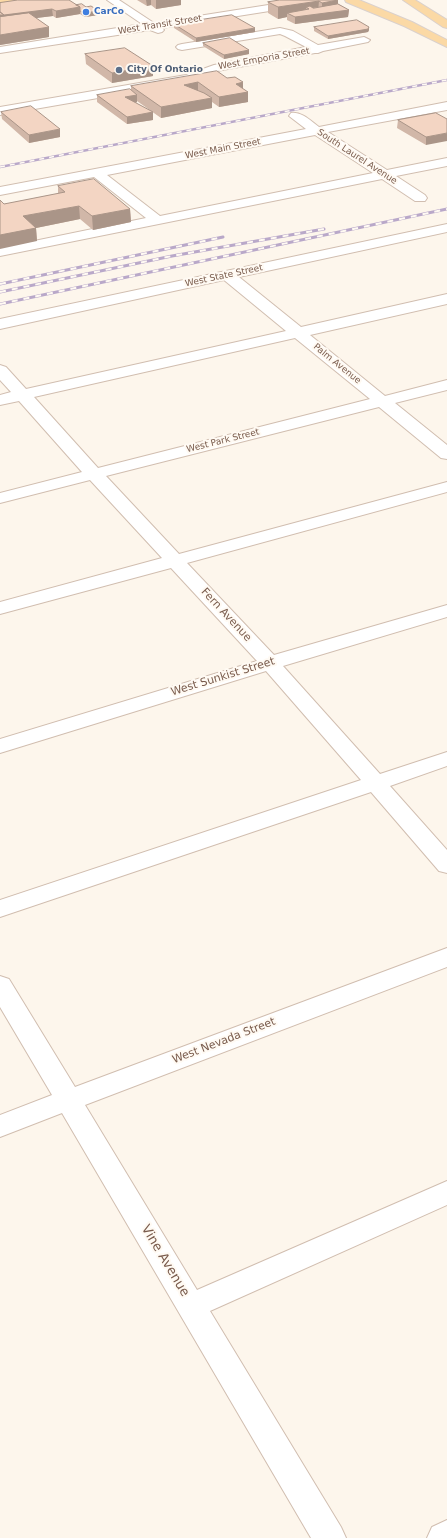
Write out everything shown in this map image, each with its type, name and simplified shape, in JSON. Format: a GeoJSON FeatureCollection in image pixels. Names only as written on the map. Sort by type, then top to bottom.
{"type":"FeatureCollection","features":[{"type":"Feature","properties":{"kind":"main road"},"geometry":{"type":"LineString","coordinates":[[0,2],[16,0]]}},
{"type":"Feature","properties":{"kind":"main road"},"geometry":{"type":"LineString","coordinates":[[350,0],[408,24],[447,44]]}},
{"type":"Feature","properties":{"kind":"main road"},"geometry":{"type":"LineString","coordinates":[[408,0],[447,25]]}},
{"type":"Feature","properties":{"kind":"street"},"geometry":{"type":"LineString","coordinates":[[112,0],[214,68]]}},
{"type":"Feature","properties":{"kind":"street"},"geometry":{"type":"LineString","coordinates":[[236,14],[222,5],[255,0]]}},
{"type":"Feature","properties":{"kind":"street","name":"West Transit Street"},"geometry":{"type":"LineString","coordinates":[[0,50],[320,0]]}},
{"type":"Feature","properties":{"kind":"street"},"geometry":{"type":"LineString","coordinates":[[176,43],[280,31],[289,33],[314,53]]}},
{"type":"Feature","properties":{"kind":"street","name":"West Emporia Street"},"geometry":{"type":"LineString","coordinates":[[0,111],[186,79],[214,68],[314,53],[364,40]]}},
{"type":"Feature","properties":{"kind":"street"},"geometry":{"type":"LineString","coordinates":[[6,99],[17,108]]}},
{"type":"Feature","properties":{"kind":"street","name":"West Main Street"},"geometry":{"type":"LineString","coordinates":[[0,191],[447,106]]}},
{"type":"Feature","properties":{"kind":"street","name":"South Laurel Avenue"},"geometry":{"type":"LineString","coordinates":[[295,116],[420,198]]}},
{"type":"Feature","properties":{"kind":"street"},"geometry":{"type":"LineString","coordinates":[[0,252],[447,162]]}},
{"type":"Feature","properties":{"kind":"street"},"geometry":{"type":"LineString","coordinates":[[98,173],[157,220]]}},
{"type":"Feature","properties":{"kind":"street","name":"West State Street"},"geometry":{"type":"LineString","coordinates":[[0,324],[447,228]]}},
{"type":"Feature","properties":{"kind":"street","name":"Palm Avenue"},"geometry":{"type":"LineString","coordinates":[[227,275],[447,454]]}},
{"type":"Feature","properties":{"kind":"street"},"geometry":{"type":"LineString","coordinates":[[0,400],[447,299]]}},
{"type":"Feature","properties":{"kind":"street","name":"Fern Avenue"},"geometry":{"type":"LineString","coordinates":[[0,370],[174,561],[270,662],[447,865]]}},
{"type":"Feature","properties":{"kind":"street","name":"West Park Street"},"geometry":{"type":"LineString","coordinates":[[0,498],[447,385]]}},
{"type":"Feature","properties":{"kind":"street"},"geometry":{"type":"LineString","coordinates":[[0,608],[447,488]]}},
{"type":"Feature","properties":{"kind":"street","name":"West Sunkist Street"},"geometry":{"type":"LineString","coordinates":[[0,746],[270,662],[447,611]]}},
{"type":"Feature","properties":{"kind":"street"},"geometry":{"type":"LineString","coordinates":[[0,909],[447,759]]}},
{"type":"Feature","properties":{"kind":"street","name":"West Nevada Street"},"geometry":{"type":"LineString","coordinates":[[0,1126],[447,957]]}},
{"type":"Feature","properties":{"kind":"street","name":"Vine Avenue"},"geometry":{"type":"LineString","coordinates":[[0,985],[329,1538]]}},
{"type":"Feature","properties":{"kind":"street"},"geometry":{"type":"LineString","coordinates":[[191,1306],[447,1192]]}},
{"type":"Feature","properties":{"kind":"building"},"geometry":{"type":"Polygon","coordinates":[[[18,0],[69,0],[80,7],[56,11],[52,9],[4,15],[0,12],[0,3],[18,0]]]}},
{"type":"Feature","properties":{"kind":"building"},"geometry":{"type":"Polygon","coordinates":[[[280,0],[338,0],[322,3],[319,1],[278,7],[268,2],[280,0]]]}},
{"type":"Feature","properties":{"kind":"building"},"geometry":{"type":"Polygon","coordinates":[[[82,4],[86,7],[91,6],[99,11],[84,13],[80,11],[80,7],[76,5],[82,4]]]}},
{"type":"Feature","properties":{"kind":"building"},"geometry":{"type":"Polygon","coordinates":[[[338,4],[349,10],[295,17],[287,13],[309,9],[306,7],[310,6],[313,8],[338,4]]]}},
{"type":"Feature","properties":{"kind":"building"},"geometry":{"type":"Polygon","coordinates":[[[29,13],[49,27],[0,35],[0,17],[29,13]]]}},
{"type":"Feature","properties":{"kind":"building"},"geometry":{"type":"Polygon","coordinates":[[[232,15],[255,28],[196,38],[174,24],[232,15]]]}},
{"type":"Feature","properties":{"kind":"building"},"geometry":{"type":"Polygon","coordinates":[[[357,20],[369,27],[368,29],[328,36],[314,27],[357,20]]]}},
{"type":"Feature","properties":{"kind":"building"},"geometry":{"type":"Polygon","coordinates":[[[230,38],[249,50],[224,55],[203,43],[230,38]]]}},
{"type":"Feature","properties":{"kind":"building"},"geometry":{"type":"Polygon","coordinates":[[[125,48],[153,66],[112,73],[85,54],[125,48]]]}},
{"type":"Feature","properties":{"kind":"building"},"geometry":{"type":"Polygon","coordinates":[[[217,71],[227,78],[235,77],[243,82],[236,84],[248,92],[219,97],[198,82],[184,85],[212,98],[161,107],[131,86],[217,71]]]}},
{"type":"Feature","properties":{"kind":"building"},"geometry":{"type":"Polygon","coordinates":[[[130,89],[137,95],[125,97],[153,112],[127,117],[97,95],[130,89]]]}},
{"type":"Feature","properties":{"kind":"building"},"geometry":{"type":"Polygon","coordinates":[[[31,106],[60,129],[29,135],[1,112],[31,106]]]}},
{"type":"Feature","properties":{"kind":"building"},"geometry":{"type":"Polygon","coordinates":[[[436,113],[447,119],[447,133],[426,137],[398,120],[436,113]]]}},
{"type":"Feature","properties":{"kind":"building"},"geometry":{"type":"Polygon","coordinates":[[[94,179],[130,209],[92,216],[79,206],[23,216],[36,228],[0,235],[0,200],[4,204],[65,192],[58,186],[94,179]]]}},
{"type":"Feature","properties":{"kind":"railway"},"geometry":{"type":"LineString","coordinates":[[0,167],[447,80]]}},
{"type":"Feature","properties":{"kind":"railway"},"geometry":{"type":"LineString","coordinates":[[0,304],[447,209]]}},
{"type":"Feature","properties":{"kind":"railway"},"geometry":{"type":"LineString","coordinates":[[0,292],[172,256],[324,229]]}},
{"type":"Feature","properties":{"kind":"railway"},"geometry":{"type":"LineString","coordinates":[[0,284],[223,237]]}},
{"type":"Feature","properties":{"kind":"place","name":"CarCo"},"geometry":{"type":"Point","coordinates":[86,12]}},
{"type":"Feature","properties":{"kind":"place","name":"City Of Ontario"},"geometry":{"type":"Point","coordinates":[119,70]}}]}
